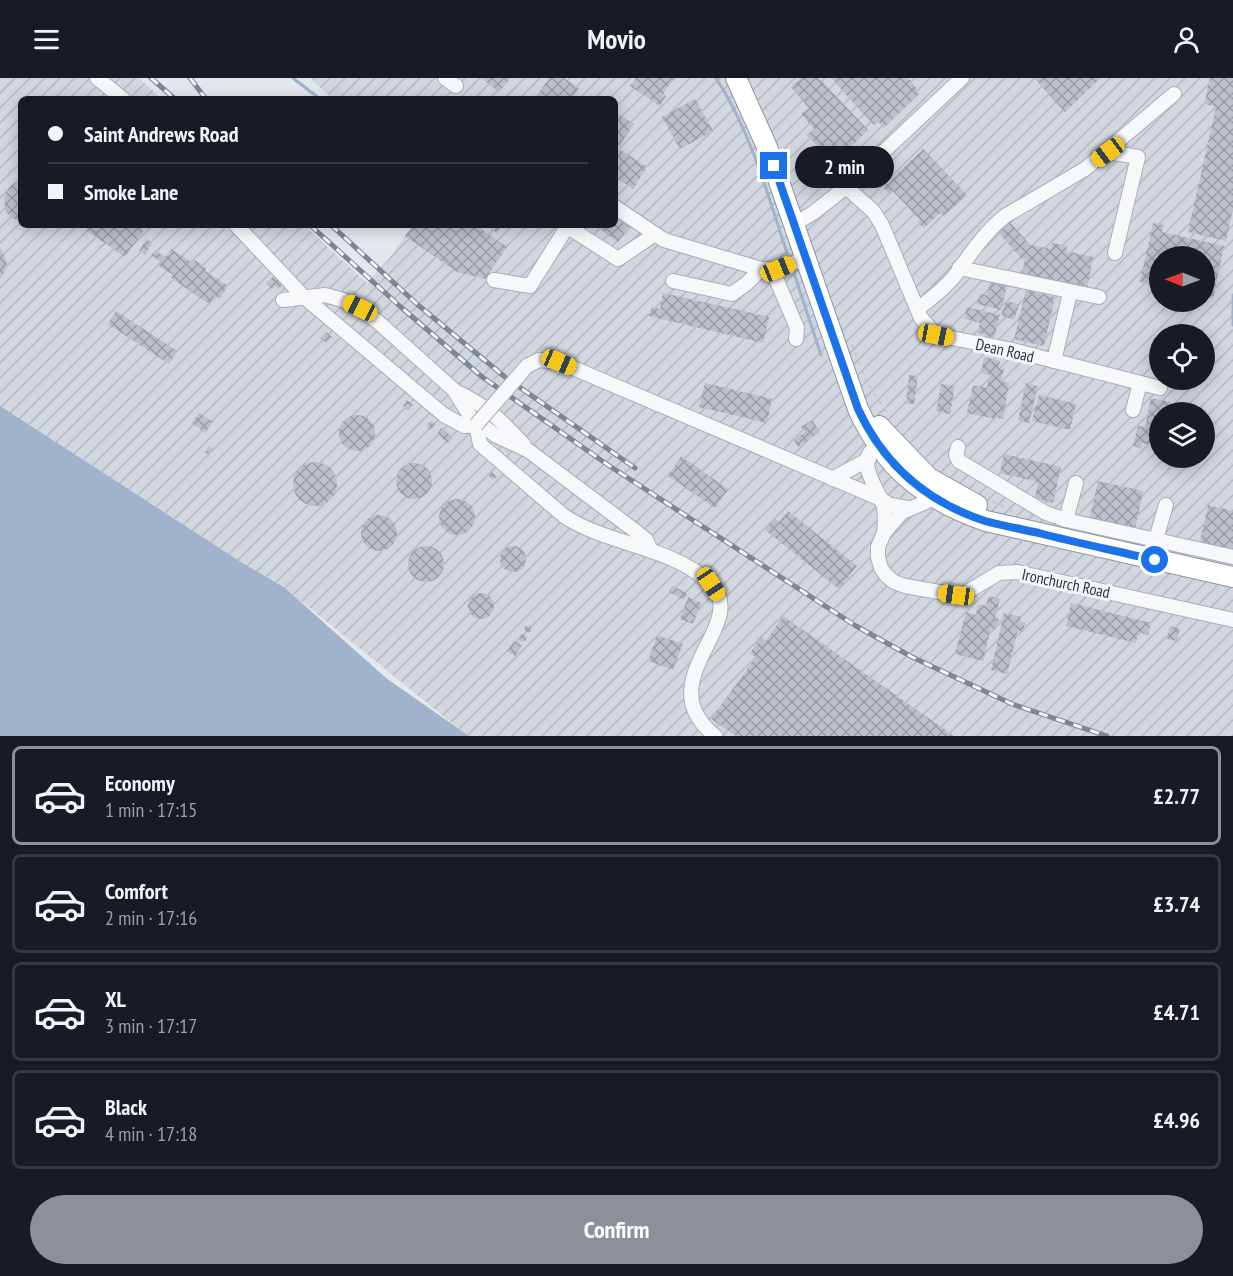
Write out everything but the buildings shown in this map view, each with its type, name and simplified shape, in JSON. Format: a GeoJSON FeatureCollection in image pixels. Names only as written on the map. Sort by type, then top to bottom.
{"type":"FeatureCollection","features":[{"type":"Feature","properties":{"kind":"highway"},"geometry":{"type":"LineString","coordinates":[[736,78],[767,147],[850,385],[866,410],[881,450],[904,476],[930,487],[963,513],[986,521],[1233,578]]}},
{"type":"Feature","properties":{"kind":"street"},"geometry":{"type":"LineString","coordinates":[[97,78],[119,96]]}},
{"type":"Feature","properties":{"kind":"street"},"geometry":{"type":"LineString","coordinates":[[794,224],[846,188],[957,79]]}},
{"type":"Feature","properties":{"kind":"street"},"geometry":{"type":"LineString","coordinates":[[918,309],[944,288],[977,244],[1005,216],[1065,182],[1108,152],[1174,94]]}},
{"type":"Feature","properties":{"kind":"street"},"geometry":{"type":"LineString","coordinates":[[1108,152],[1138,157],[1115,253]]}},
{"type":"Feature","properties":{"kind":"street","name":"Dean Road"},"geometry":{"type":"LineString","coordinates":[[846,188],[873,211],[882,225],[905,284],[927,326],[936,335],[1008,349],[1149,385]]}},
{"type":"Feature","properties":{"kind":"street"},"geometry":{"type":"LineString","coordinates":[[618,209],[664,240],[766,269],[778,269],[806,258]]}},
{"type":"Feature","properties":{"kind":"street"},"geometry":{"type":"LineString","coordinates":[[239,228],[304,297],[444,415],[464,426],[476,425],[527,366],[539,360],[559,362],[881,499],[890,505],[908,508],[921,505],[930,487]]}},
{"type":"Feature","properties":{"kind":"street"},"geometry":{"type":"LineString","coordinates":[[494,280],[530,286],[565,228]]}},
{"type":"Feature","properties":{"kind":"street"},"geometry":{"type":"LineString","coordinates":[[569,228],[618,259],[654,234]]}},
{"type":"Feature","properties":{"kind":"street"},"geometry":{"type":"LineString","coordinates":[[959,268],[1099,297]]}},
{"type":"Feature","properties":{"kind":"street"},"geometry":{"type":"LineString","coordinates":[[673,281],[732,294],[766,269]]}},
{"type":"Feature","properties":{"kind":"street"},"geometry":{"type":"LineString","coordinates":[[766,269],[797,328],[796,339]]}},
{"type":"Feature","properties":{"kind":"street"},"geometry":{"type":"LineString","coordinates":[[283,300],[325,295],[360,308],[454,390],[478,401],[494,414],[529,451],[634,530],[646,540],[651,550]]}},
{"type":"Feature","properties":{"kind":"street"},"geometry":{"type":"LineString","coordinates":[[1054,361],[1069,297]]}},
{"type":"Feature","properties":{"kind":"street"},"geometry":{"type":"LineString","coordinates":[[1133,410],[1140,383]]}},
{"type":"Feature","properties":{"kind":"street"},"geometry":{"type":"LineString","coordinates":[[476,425],[480,444],[564,516],[584,526],[651,550],[698,574],[711,584],[718,594],[722,607],[720,617],[697,664],[692,694],[697,719],[715,736]]}},
{"type":"Feature","properties":{"kind":"street"},"geometry":{"type":"LineString","coordinates":[[958,447],[956,455],[959,461],[1046,513],[1066,520],[1233,557]]}},
{"type":"Feature","properties":{"kind":"street"},"geometry":{"type":"LineString","coordinates":[[832,479],[852,470],[881,450]]}},
{"type":"Feature","properties":{"kind":"street"},"geometry":{"type":"LineString","coordinates":[[881,450],[869,477],[881,499],[885,515],[884,533]]}},
{"type":"Feature","properties":{"kind":"street"},"geometry":{"type":"LineString","coordinates":[[1066,520],[1076,483]]}},
{"type":"Feature","properties":{"kind":"street"},"geometry":{"type":"LineString","coordinates":[[1156,539],[1166,505]]}},
{"type":"Feature","properties":{"kind":"street"},"geometry":{"type":"LineString","coordinates":[[884,533],[908,508]]}},
{"type":"Feature","properties":{"kind":"street","name":"Ironchurch Road"},"geometry":{"type":"LineString","coordinates":[[884,533],[878,547],[880,568],[894,582],[905,586],[956,595],[964,594],[999,573],[1017,572],[1233,620]]}},
{"type":"Feature","properties":{"kind":"path"},"geometry":{"type":"LineString","coordinates":[[851,340],[866,379],[889,415]]}},
{"type":"Feature","properties":{"kind":"path"},"geometry":{"type":"LineString","coordinates":[[987,498],[1018,513]]}},
{"type":"Feature","properties":{"kind":"shaded area"},"geometry":{"type":"Polygon","coordinates":[[[0,78],[139,78],[159,96],[18,96],[18,228],[307,228],[367,283],[391,256],[411,228],[618,228],[618,96],[330,96],[310,78],[1233,78],[1233,736],[468,736],[305,604],[0,407],[0,78]]]}},
{"type":"Feature","properties":{"kind":"water"},"geometry":{"type":"Polygon","coordinates":[[[0,406],[244,564],[285,588],[386,678],[469,736],[0,736],[0,406]]]}},
{"type":"Feature","properties":{"kind":"waterway"},"geometry":{"type":"LineString","coordinates":[[293,78],[316,96]]}},
{"type":"Feature","properties":{"kind":"waterway"},"geometry":{"type":"LineString","coordinates":[[716,78],[749,141],[787,253]]}},
{"type":"Feature","properties":{"kind":"waterway"},"geometry":{"type":"LineString","coordinates":[[795,276],[821,355]]}},
{"type":"Feature","properties":{"kind":"waterway"},"geometry":{"type":"LineString","coordinates":[[1233,295],[1233,325]]}},
{"type":"Feature","properties":{"kind":"railway"},"geometry":{"type":"LineString","coordinates":[[151,78],[172,96]]}},
{"type":"Feature","properties":{"kind":"railway"},"geometry":{"type":"LineString","coordinates":[[190,78],[204,96]]}},
{"type":"Feature","properties":{"kind":"railway"},"geometry":{"type":"LineString","coordinates":[[313,228],[481,376],[608,465],[856,626],[912,657],[1012,704],[1107,736]]}},
{"type":"Feature","properties":{"kind":"railway"},"geometry":{"type":"LineString","coordinates":[[334,228],[418,305],[505,377],[635,468]]}},
{"type":"Feature","properties":{"kind":"route"},"geometry":{"type":"LineString","coordinates":[[774,166],[858,409],[867,428],[896,468],[913,484],[937,501],[963,513],[997,524],[1155,560]]}}]}
